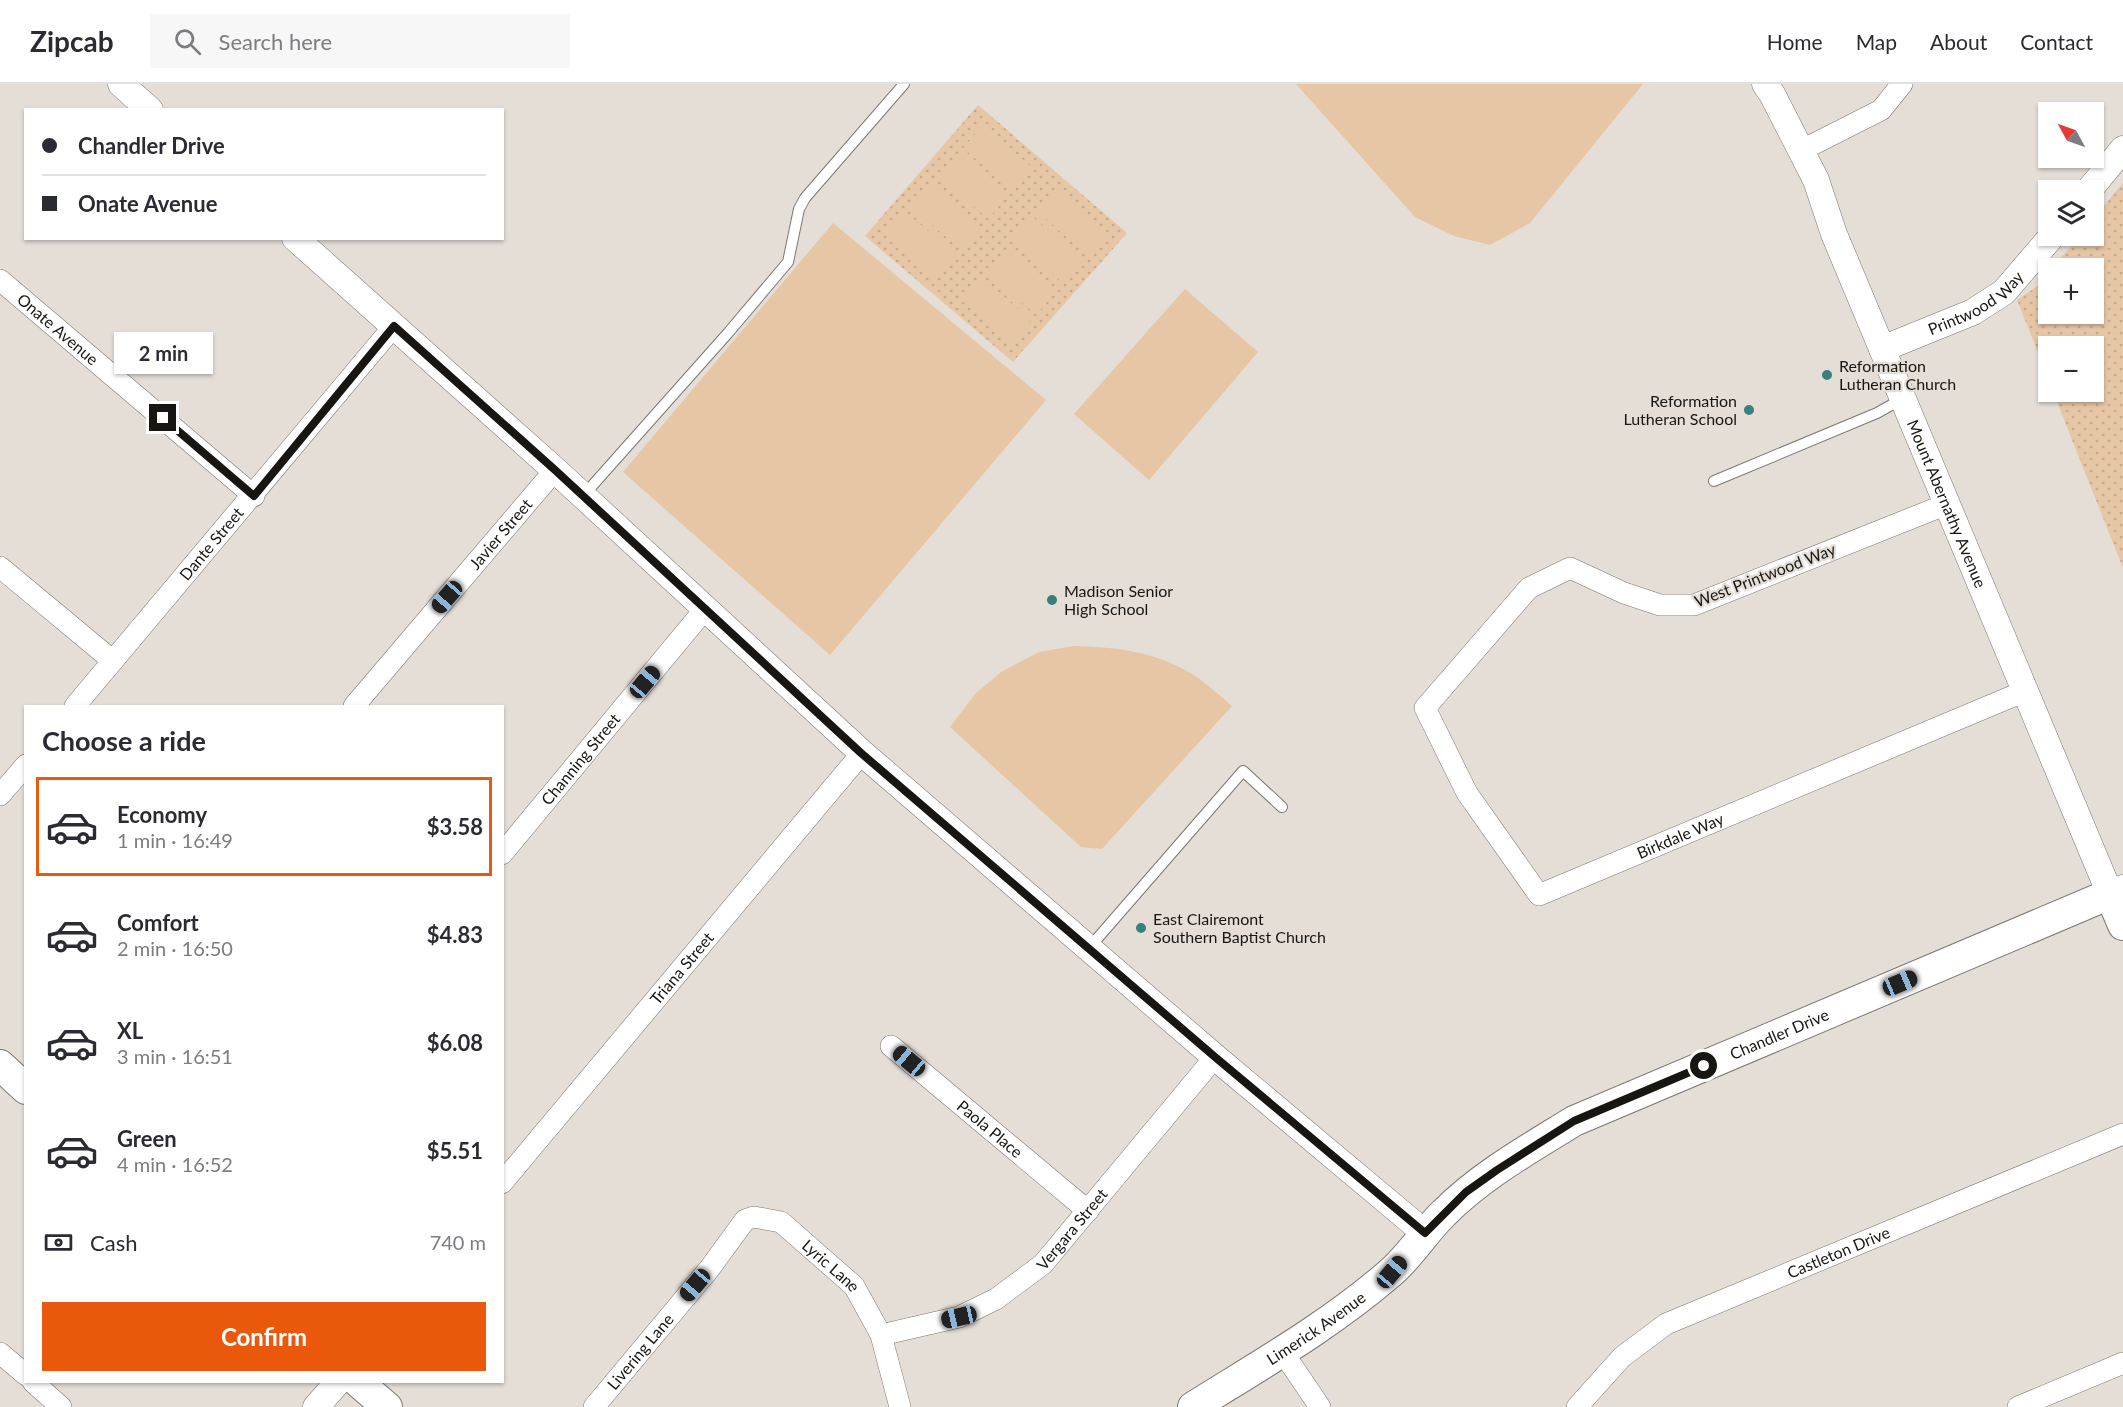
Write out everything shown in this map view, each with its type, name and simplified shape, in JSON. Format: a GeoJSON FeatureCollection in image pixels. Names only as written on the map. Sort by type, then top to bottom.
{"type":"FeatureCollection","features":[{"type":"Feature","properties":{"kind":"main road","name":"Mount Abernathy Avenue"},"geometry":{"type":"LineString","coordinates":[[2116,891],[2123,925]]}},
{"type":"Feature","properties":{"kind":"main road","name":"Chandler Drive"},"geometry":{"type":"LineString","coordinates":[[1425,1233],[1466,1192],[1574,1121],[2116,891]]}},
{"type":"Feature","properties":{"kind":"main road"},"geometry":{"type":"LineString","coordinates":[[0,1065],[24,1087]]}},
{"type":"Feature","properties":{"kind":"main road","name":"Limerick Avenue"},"geometry":{"type":"LineString","coordinates":[[1193,1407],[1332,1320],[1392,1272],[1425,1233]]}},
{"type":"Feature","properties":{"kind":"main road"},"geometry":{"type":"LineString","coordinates":[[359,1383],[387,1407]]}},
{"type":"Feature","properties":{"kind":"street"},"geometry":{"type":"LineString","coordinates":[[121,84],[148,108]]}},
{"type":"Feature","properties":{"kind":"street","name":"Mount Abernathy Avenue"},"geometry":{"type":"LineString","coordinates":[[1765,84],[1816,180],[1834,234],[2025,691],[2116,891]]}},
{"type":"Feature","properties":{"kind":"street"},"geometry":{"type":"LineString","coordinates":[[1802,150],[1881,110],[1902,84]]}},
{"type":"Feature","properties":{"kind":"street"},"geometry":{"type":"LineString","coordinates":[[2097,180],[2123,149]]}},
{"type":"Feature","properties":{"kind":"street"},"geometry":{"type":"LineString","coordinates":[[297,240],[555,470],[861,753],[1215,1057],[1425,1233]]}},
{"type":"Feature","properties":{"kind":"street","name":"Printwood Way"},"geometry":{"type":"LineString","coordinates":[[1882,349],[1973,312],[2004,292],[2043,246]]}},
{"type":"Feature","properties":{"kind":"street","name":"Onate Avenue"},"geometry":{"type":"LineString","coordinates":[[0,280],[254,496]]}},
{"type":"Feature","properties":{"kind":"street","name":"Dante Street"},"geometry":{"type":"LineString","coordinates":[[76,705],[254,496],[394,326]]}},
{"type":"Feature","properties":{"kind":"street","name":"Javier Street"},"geometry":{"type":"LineString","coordinates":[[355,705],[555,470]]}},
{"type":"Feature","properties":{"kind":"street","name":"West Printwood Way"},"geometry":{"type":"LineString","coordinates":[[1425,708],[1529,588],[1570,568],[1624,593],[1660,605],[1694,605],[1947,504]]}},
{"type":"Feature","properties":{"kind":"street"},"geometry":{"type":"LineString","coordinates":[[0,567],[113,662]]}},
{"type":"Feature","properties":{"kind":"street","name":"Channing Street"},"geometry":{"type":"LineString","coordinates":[[504,852],[705,609]]}},
{"type":"Feature","properties":{"kind":"street","name":"Birkdale Way"},"geometry":{"type":"LineString","coordinates":[[1425,708],[1467,793],[1539,895],[2025,691]]}},
{"type":"Feature","properties":{"kind":"street","name":"Triana Street"},"geometry":{"type":"LineString","coordinates":[[504,1181],[861,753]]}},
{"type":"Feature","properties":{"kind":"street"},"geometry":{"type":"LineString","coordinates":[[0,795],[24,767]]}},
{"type":"Feature","properties":{"kind":"street","name":"Paola Place"},"geometry":{"type":"LineString","coordinates":[[891,1046],[1088,1211]]}},
{"type":"Feature","properties":{"kind":"street","name":"Vergara Street"},"geometry":{"type":"LineString","coordinates":[[881,1335],[959,1317],[996,1299],[1043,1264],[1215,1057]]}},
{"type":"Feature","properties":{"kind":"street","name":"Castleton Drive"},"geometry":{"type":"LineString","coordinates":[[1577,1407],[1622,1357],[1666,1324],[2123,1134]]}},
{"type":"Feature","properties":{"kind":"street","name":"Lyric Lane"},"geometry":{"type":"LineString","coordinates":[[710,1268],[745,1220],[754,1217],[781,1222],[854,1286],[881,1335],[900,1407]]}},
{"type":"Feature","properties":{"kind":"street","name":"Livering Lane"},"geometry":{"type":"LineString","coordinates":[[594,1407],[710,1268]]}},
{"type":"Feature","properties":{"kind":"street"},"geometry":{"type":"LineString","coordinates":[[1282,1351],[1320,1407]]}},
{"type":"Feature","properties":{"kind":"street"},"geometry":{"type":"LineString","coordinates":[[0,1353],[24,1373]]}},
{"type":"Feature","properties":{"kind":"street"},"geometry":{"type":"LineString","coordinates":[[2018,1407],[2123,1364]]}},
{"type":"Feature","properties":{"kind":"street"},"geometry":{"type":"LineString","coordinates":[[34,1383],[62,1407]]}},
{"type":"Feature","properties":{"kind":"street"},"geometry":{"type":"LineString","coordinates":[[316,1407],[337,1383]]}},
{"type":"Feature","properties":{"kind":"lane"},"geometry":{"type":"LineString","coordinates":[[583,496],[788,262],[799,209],[805,198],[904,84]]}},
{"type":"Feature","properties":{"kind":"lane"},"geometry":{"type":"LineString","coordinates":[[1714,481],[1903,399]]}},
{"type":"Feature","properties":{"kind":"lane"},"geometry":{"type":"LineString","coordinates":[[1089,948],[1243,771],[1282,807]]}},
{"type":"Feature","properties":{"kind":"shaded area"},"geometry":{"type":"Polygon","coordinates":[[[1296,84],[1643,84],[1530,223],[1490,245],[1454,236],[1415,217],[1296,84]]]}},
{"type":"Feature","properties":{"kind":"shaded area"},"geometry":{"type":"Polygon","coordinates":[[[978,105],[1127,233],[1013,362],[865,236],[978,105]]]}},
{"type":"Feature","properties":{"kind":"shaded area"},"geometry":{"type":"Polygon","coordinates":[[[983,125],[1033,168],[1013,191],[963,148],[983,125]]]}},
{"type":"Feature","properties":{"kind":"shaded area"},"geometry":{"type":"Polygon","coordinates":[[[958,153],[1008,196],[988,219],[938,176],[958,153]]]}},
{"type":"Feature","properties":{"kind":"shaded area"},"geometry":{"type":"Polygon","coordinates":[[[2123,183],[2123,568],[2057,402],[2104,402],[2104,336],[2038,336],[2038,352],[2017,300],[2038,286],[2038,324],[2104,324],[2104,258],[2061,258],[2071,246],[2104,246],[2104,206],[2123,183]]]}},
{"type":"Feature","properties":{"kind":"shaded area"},"geometry":{"type":"Polygon","coordinates":[[[931,184],[981,228],[961,250],[911,207],[931,184]]]}},
{"type":"Feature","properties":{"kind":"shaded area"},"geometry":{"type":"Polygon","coordinates":[[[1058,190],[1108,233],[1088,256],[1038,212],[1058,190]]]}},
{"type":"Feature","properties":{"kind":"shaded area"},"geometry":{"type":"Polygon","coordinates":[[[906,212],[956,255],[936,278],[886,235],[906,212]]]}},
{"type":"Feature","properties":{"kind":"shaded area"},"geometry":{"type":"Polygon","coordinates":[[[1033,217],[1083,261],[1063,283],[1013,240],[1033,217]]]}},
{"type":"Feature","properties":{"kind":"shaded area"},"geometry":{"type":"Polygon","coordinates":[[[833,223],[1046,400],[830,655],[623,472],[833,223]]]}},
{"type":"Feature","properties":{"kind":"shaded area"},"geometry":{"type":"Polygon","coordinates":[[[1006,249],[1056,292],[1036,315],[986,272],[1006,249]]]}},
{"type":"Feature","properties":{"kind":"shaded area"},"geometry":{"type":"Polygon","coordinates":[[[981,277],[1031,320],[1011,343],[961,300],[981,277]]]}},
{"type":"Feature","properties":{"kind":"shaded area"},"geometry":{"type":"Polygon","coordinates":[[[1185,289],[1258,352],[1149,480],[1074,414],[1185,289]]]}},
{"type":"Feature","properties":{"kind":"shaded area"},"geometry":{"type":"Polygon","coordinates":[[[1074,646],[1132,651],[1174,664],[1210,687],[1232,706],[1102,849],[1081,847],[950,727],[975,694],[1001,672],[1039,652],[1074,646]]]}},
{"type":"Feature","properties":{"kind":"place","name":"Reformation Lutheran Church"},"geometry":{"type":"Point","coordinates":[1827,375]}},
{"type":"Feature","properties":{"kind":"place","name":"Reformation Lutheran School"},"geometry":{"type":"Point","coordinates":[1749,410]}},
{"type":"Feature","properties":{"kind":"place","name":"Madison Senior High School"},"geometry":{"type":"Point","coordinates":[1052,600]}},
{"type":"Feature","properties":{"kind":"place","name":"East Clairemont Southern Baptist Church"},"geometry":{"type":"Point","coordinates":[1141,928]}},
{"type":"Feature","properties":{"kind":"route"},"geometry":{"type":"LineString","coordinates":[[163,418],[254,496],[394,326],[555,470],[861,753],[1215,1057],[1425,1233],[1466,1192],[1574,1121],[1704,1066]]}}]}
